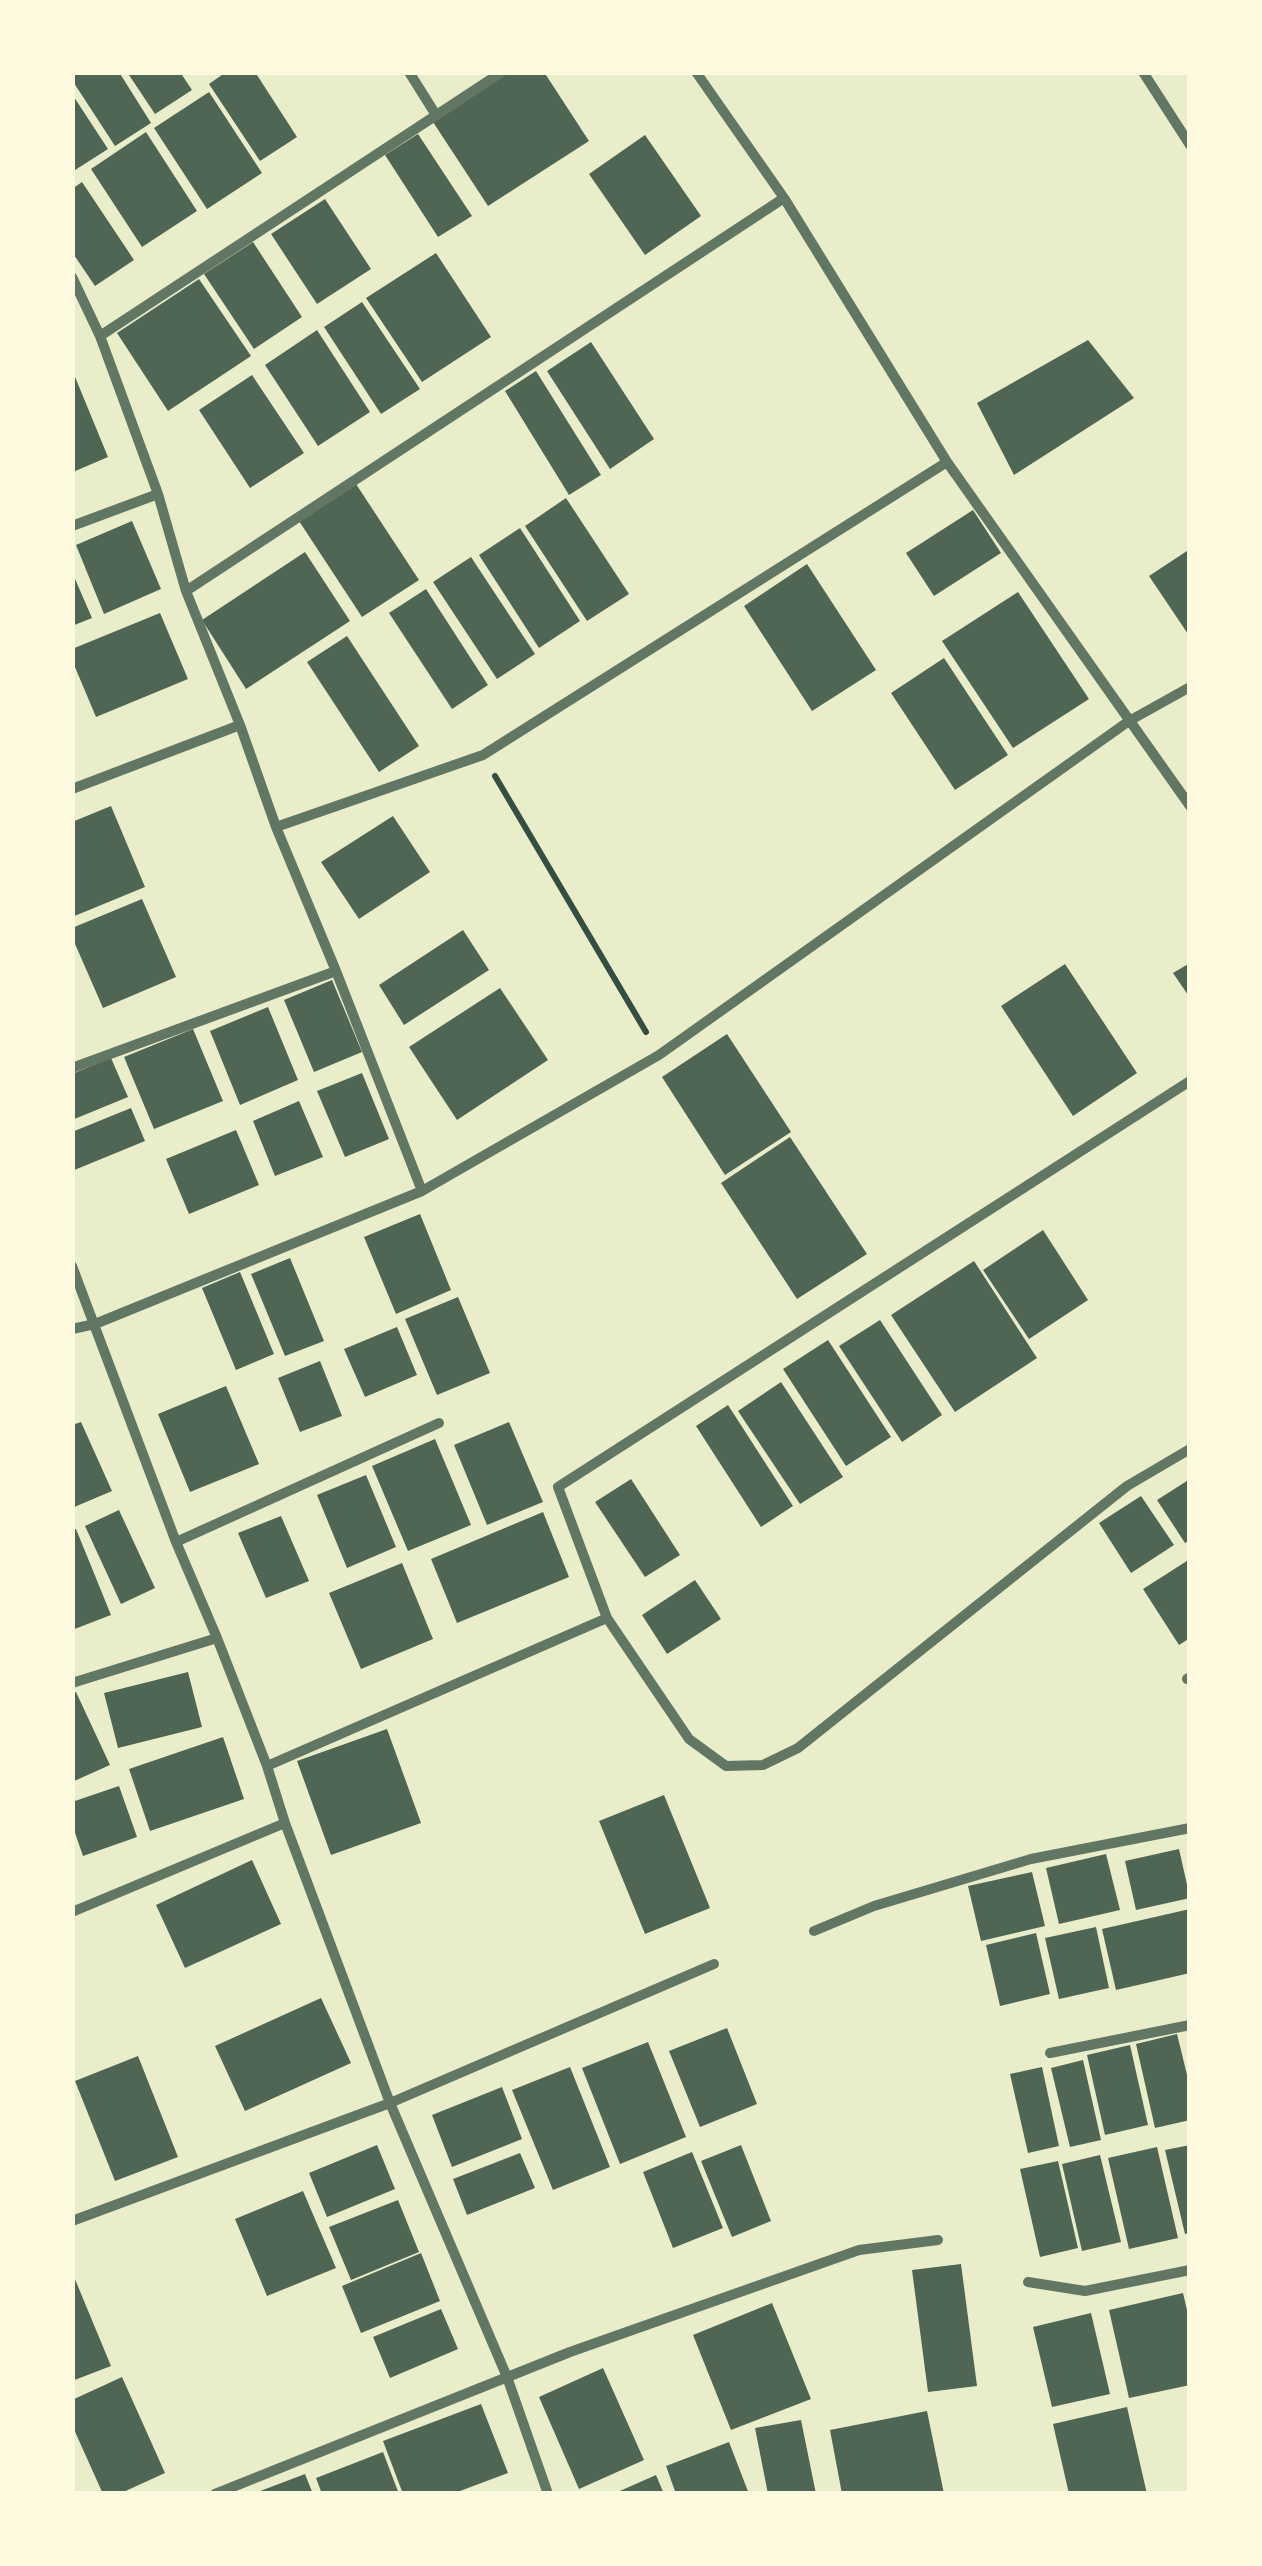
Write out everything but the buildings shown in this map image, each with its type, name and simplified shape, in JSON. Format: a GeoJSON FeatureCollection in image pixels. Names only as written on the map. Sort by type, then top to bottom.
{"type":"FeatureCollection","features":[{"type":"Feature","properties":{"kind":"street"},"geometry":{"type":"LineString","coordinates":[[409,72],[436,116]]}},
{"type":"Feature","properties":{"kind":"street"},"geometry":{"type":"LineString","coordinates":[[100,336],[502,72]]}},
{"type":"Feature","properties":{"kind":"street"},"geometry":{"type":"LineString","coordinates":[[696,72],[784,198],[947,462],[1190,806]]}},
{"type":"Feature","properties":{"kind":"street"},"geometry":{"type":"LineString","coordinates":[[1143,72],[1190,145]]}},
{"type":"Feature","properties":{"kind":"street"},"geometry":{"type":"LineString","coordinates":[[186,590],[784,198]]}},
{"type":"Feature","properties":{"kind":"street"},"geometry":{"type":"LineString","coordinates":[[72,277],[100,336],[158,494],[186,590],[276,828],[422,1191]]}},
{"type":"Feature","properties":{"kind":"street"},"geometry":{"type":"LineString","coordinates":[[276,828],[482,756],[947,462]]}},
{"type":"Feature","properties":{"kind":"street"},"geometry":{"type":"LineString","coordinates":[[72,526],[158,494]]}},
{"type":"Feature","properties":{"kind":"street"},"geometry":{"type":"LineString","coordinates":[[72,1329],[95,1324],[422,1191],[659,1055],[1128,721],[1190,687]]}},
{"type":"Feature","properties":{"kind":"street"},"geometry":{"type":"LineString","coordinates":[[72,789],[240,725]]}},
{"type":"Feature","properties":{"kind":"street"},"geometry":{"type":"LineString","coordinates":[[72,1068],[336,970]]}},
{"type":"Feature","properties":{"kind":"street"},"geometry":{"type":"LineString","coordinates":[[1190,1081],[558,1487],[607,1618],[689,1738],[726,1766],[763,1764],[798,1748],[1127,1486],[1190,1450]]}},
{"type":"Feature","properties":{"kind":"street"},"geometry":{"type":"LineString","coordinates":[[72,1266],[176,1542],[267,1766],[390,2103],[507,2378],[548,2494]]}},
{"type":"Feature","properties":{"kind":"street"},"geometry":{"type":"LineString","coordinates":[[176,1542],[440,1424]]}},
{"type":"Feature","properties":{"kind":"street"},"geometry":{"type":"LineString","coordinates":[[267,1766],[607,1618]]}},
{"type":"Feature","properties":{"kind":"street"},"geometry":{"type":"LineString","coordinates":[[72,1683],[217,1638]]}},
{"type":"Feature","properties":{"kind":"street"},"geometry":{"type":"LineString","coordinates":[[72,1912],[285,1823]]}},
{"type":"Feature","properties":{"kind":"street"},"geometry":{"type":"LineString","coordinates":[[814,1931],[874,1906],[1031,1858],[1190,1828]]}},
{"type":"Feature","properties":{"kind":"street"},"geometry":{"type":"LineString","coordinates":[[72,2220],[390,2103],[714,1964]]}},
{"type":"Feature","properties":{"kind":"street"},"geometry":{"type":"LineString","coordinates":[[1050,2054],[1190,2025]]}},
{"type":"Feature","properties":{"kind":"street"},"geometry":{"type":"LineString","coordinates":[[215,2494],[588,2346],[859,2250],[938,2240]]}},
{"type":"Feature","properties":{"kind":"street"},"geometry":{"type":"LineString","coordinates":[[1028,2282],[1085,2290],[1190,2270]]}},
{"type":"Feature","properties":{"kind":"path"},"geometry":{"type":"LineString","coordinates":[[482,756],[659,1055]]}}]}
